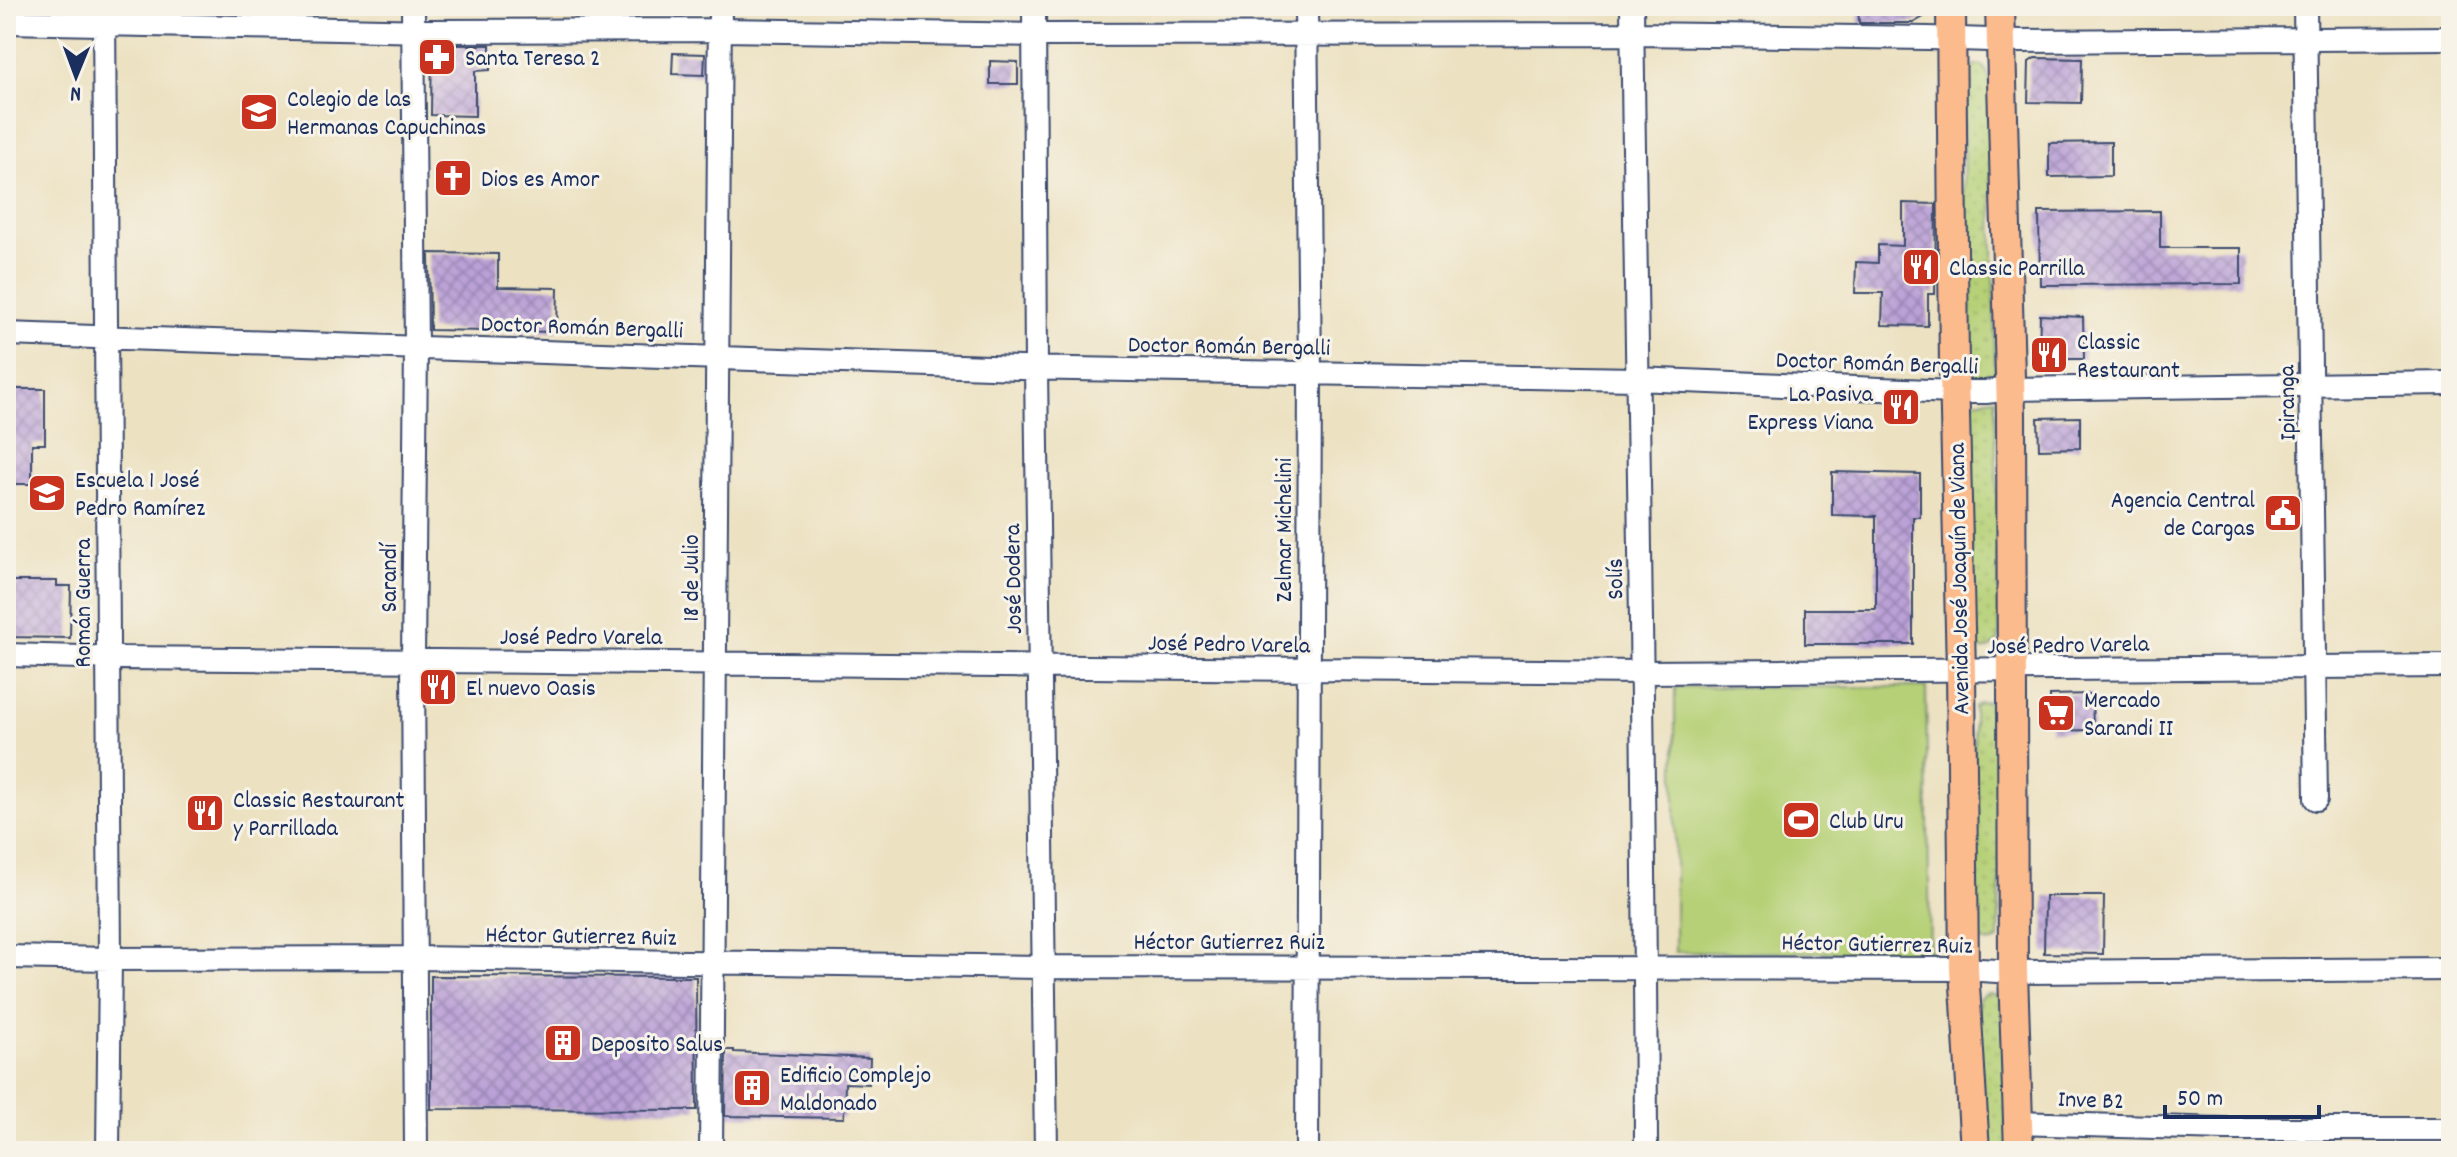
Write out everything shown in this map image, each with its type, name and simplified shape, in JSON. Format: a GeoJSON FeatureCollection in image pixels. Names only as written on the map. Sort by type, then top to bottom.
{"type":"FeatureCollection","features":[{"type":"Feature","properties":{"kind":"main road","name":"Avenida José Joaquín de Viana"},"geometry":{"type":"LineString","coordinates":[[1951,6],[1964,969],[1975,1151]]}},
{"type":"Feature","properties":{"kind":"main road"},"geometry":{"type":"LineString","coordinates":[[2000,6],[2010,389],[2013,972],[2018,1137]]}},
{"type":"Feature","properties":{"kind":"street","name":"Sarandí"},"geometry":{"type":"LineString","coordinates":[[413,6],[416,1151]]}},
{"type":"Feature","properties":{"kind":"street","name":"18 de Julio"},"geometry":{"type":"LineString","coordinates":[[711,1151],[720,6]]}},
{"type":"Feature","properties":{"kind":"street","name":"José Dodera"},"geometry":{"type":"LineString","coordinates":[[1034,6],[1046,1151]]}},
{"type":"Feature","properties":{"kind":"street","name":"Zelmar Michelini"},"geometry":{"type":"LineString","coordinates":[[1306,6],[1310,372],[1307,1151]]}},
{"type":"Feature","properties":{"kind":"street","name":"Solís"},"geometry":{"type":"LineString","coordinates":[[1632,6],[1646,1151]]}},
{"type":"Feature","properties":{"kind":"street","name":"Ipiranga"},"geometry":{"type":"LineString","coordinates":[[2305,6],[2316,799]]}},
{"type":"Feature","properties":{"kind":"street"},"geometry":{"type":"LineString","coordinates":[[6,22],[104,14],[413,31],[1632,34],[2000,41],[2451,38]]}},
{"type":"Feature","properties":{"kind":"street","name":"Román Guerra"},"geometry":{"type":"LineString","coordinates":[[104,14],[110,959],[108,1151]]}},
{"type":"Feature","properties":{"kind":"street","name":"Doctor Román Bergalli"},"geometry":{"type":"LineString","coordinates":[[6,334],[1036,368],[1636,379],[1954,392],[2451,383]]}},
{"type":"Feature","properties":{"kind":"street","name":"José Pedro Varela"},"geometry":{"type":"LineString","coordinates":[[6,655],[1642,672],[2451,666]]}},
{"type":"Feature","properties":{"kind":"street","name":"Héctor Gutierrez Ruiz"},"geometry":{"type":"LineString","coordinates":[[6,957],[415,958],[1042,967],[1964,969],[2013,972],[2451,969]]}},
{"type":"Feature","properties":{"kind":"street","name":"Inve B2"},"geometry":{"type":"LineString","coordinates":[[2018,1137],[2225,1129],[2451,1129]]}},
{"type":"Feature","properties":{"kind":"green space"},"geometry":{"type":"Polygon","coordinates":[[[1975,65],[1983,66],[1990,79],[1995,375],[1991,380],[1965,381],[1963,70],[1975,65]]]}},
{"type":"Feature","properties":{"kind":"green space"},"geometry":{"type":"Polygon","coordinates":[[[1995,398],[2000,636],[1993,647],[1983,649],[1974,647],[1965,402],[1995,398]]]}},
{"type":"Feature","properties":{"kind":"green space","name":"Club Uru"},"geometry":{"type":"Polygon","coordinates":[[[1675,687],[1926,687],[1930,953],[1675,952],[1675,687]]]}},
{"type":"Feature","properties":{"kind":"green space"},"geometry":{"type":"Polygon","coordinates":[[[1985,702],[1992,703],[2001,713],[1999,940],[1989,943],[1976,936],[1974,707],[1985,702]]]}},
{"type":"Feature","properties":{"kind":"green space"},"geometry":{"type":"Polygon","coordinates":[[[1990,994],[2002,998],[2009,1151],[1985,1151],[1978,1000],[1990,994]]]}},
{"type":"Feature","properties":{"kind":"building"},"geometry":{"type":"Polygon","coordinates":[[[1858,6],[1934,6],[1934,11],[1913,23],[1859,23],[1858,6]]]}},
{"type":"Feature","properties":{"kind":"building"},"geometry":{"type":"Polygon","coordinates":[[[432,45],[490,45],[490,70],[475,71],[475,116],[431,115],[432,45]]]}},
{"type":"Feature","properties":{"kind":"building"},"geometry":{"type":"Polygon","coordinates":[[[673,53],[705,54],[704,75],[672,74],[673,53]]]}},
{"type":"Feature","properties":{"kind":"building"},"geometry":{"type":"Polygon","coordinates":[[[2035,58],[2082,59],[2081,103],[2028,102],[2029,62],[2035,58]]]}},
{"type":"Feature","properties":{"kind":"building"},"geometry":{"type":"Polygon","coordinates":[[[990,61],[1018,62],[1018,84],[990,84],[990,61]]]}},
{"type":"Feature","properties":{"kind":"building"},"geometry":{"type":"Polygon","coordinates":[[[2111,142],[2111,176],[2049,177],[2049,143],[2111,142]]]}},
{"type":"Feature","properties":{"kind":"building","name":"Dios es Amor"},"geometry":{"type":"Polygon","coordinates":[[[442,165],[464,165],[464,191],[442,191],[442,165]]]}},
{"type":"Feature","properties":{"kind":"building"},"geometry":{"type":"Polygon","coordinates":[[[1903,203],[1936,204],[1935,294],[1928,294],[1928,326],[1882,325],[1883,293],[1855,293],[1856,262],[1878,263],[1878,245],[1903,246],[1903,203]]]}},
{"type":"Feature","properties":{"kind":"building"},"geometry":{"type":"Polygon","coordinates":[[[2160,211],[2160,248],[2241,248],[2241,284],[2040,285],[2039,212],[2160,211]]]}},
{"type":"Feature","properties":{"kind":"building"},"geometry":{"type":"Polygon","coordinates":[[[429,253],[498,254],[498,287],[558,288],[557,332],[430,330],[429,253]]]}},
{"type":"Feature","properties":{"kind":"building"},"geometry":{"type":"Polygon","coordinates":[[[2040,315],[2083,317],[2084,359],[2056,359],[2047,368],[2039,357],[2040,315]]]}},
{"type":"Feature","properties":{"kind":"building"},"geometry":{"type":"Polygon","coordinates":[[[9,389],[45,389],[45,444],[32,444],[32,484],[6,484],[9,389]]]}},
{"type":"Feature","properties":{"kind":"building"},"geometry":{"type":"Polygon","coordinates":[[[2080,417],[2080,448],[2039,449],[2038,418],[2080,417]]]}},
{"type":"Feature","properties":{"kind":"building"},"geometry":{"type":"Polygon","coordinates":[[[1832,472],[1920,474],[1920,517],[1913,517],[1913,644],[1805,644],[1805,609],[1876,609],[1876,516],[1832,515],[1832,472]]]}},
{"type":"Feature","properties":{"kind":"building"},"geometry":{"type":"Polygon","coordinates":[[[6,581],[57,581],[57,586],[71,586],[70,638],[6,637],[6,581]]]}},
{"type":"Feature","properties":{"kind":"building"},"geometry":{"type":"Polygon","coordinates":[[[2092,694],[2093,730],[2050,731],[2050,695],[2092,694]]]}},
{"type":"Feature","properties":{"kind":"building"},"geometry":{"type":"Polygon","coordinates":[[[2045,896],[2104,896],[2103,954],[2044,953],[2045,896]]]}},
{"type":"Feature","properties":{"kind":"building","name":"Deposito Salus"},"geometry":{"type":"Polygon","coordinates":[[[431,976],[696,977],[697,1110],[431,1109],[431,976]]]}},
{"type":"Feature","properties":{"kind":"building","name":"Edificio Complejo Maldonado"},"geometry":{"type":"Polygon","coordinates":[[[726,1050],[870,1058],[869,1084],[845,1083],[844,1118],[725,1116],[726,1050]]]}},
{"type":"Feature","properties":{"kind":"place","name":"Santa Teresa 2"},"geometry":{"type":"Point","coordinates":[437,57]}},
{"type":"Feature","properties":{"kind":"place","name":"Colegio de las Hermanas Capuchinas"},"geometry":{"type":"Point","coordinates":[259,112]}},
{"type":"Feature","properties":{"kind":"place","name":"Dios es Amor"},"geometry":{"type":"Point","coordinates":[453,178]}},
{"type":"Feature","properties":{"kind":"place","name":"Classic Parrilla"},"geometry":{"type":"Point","coordinates":[1921,267]}},
{"type":"Feature","properties":{"kind":"place","name":"Classic Restaurant"},"geometry":{"type":"Point","coordinates":[2049,355]}},
{"type":"Feature","properties":{"kind":"place","name":"La Pasiva Express Viana"},"geometry":{"type":"Point","coordinates":[1901,407]}},
{"type":"Feature","properties":{"kind":"place","name":"Escuela 1 José Pedro Ramírez"},"geometry":{"type":"Point","coordinates":[47,493]}},
{"type":"Feature","properties":{"kind":"place","name":"Agencia Central de Cargas"},"geometry":{"type":"Point","coordinates":[2283,513]}},
{"type":"Feature","properties":{"kind":"place","name":"El nuevo Oasis"},"geometry":{"type":"Point","coordinates":[438,687]}},
{"type":"Feature","properties":{"kind":"place","name":"Mercado Sarandi II"},"geometry":{"type":"Point","coordinates":[2056,713]}},
{"type":"Feature","properties":{"kind":"place","name":"Classic Restaurant y Parrillada"},"geometry":{"type":"Point","coordinates":[205,813]}},
{"type":"Feature","properties":{"kind":"place","name":"Club Uru"},"geometry":{"type":"Point","coordinates":[1801,820]}},
{"type":"Feature","properties":{"kind":"place","name":"Deposito Salus"},"geometry":{"type":"Point","coordinates":[563,1043]}},
{"type":"Feature","properties":{"kind":"place","name":"Edificio Complejo Maldonado"},"geometry":{"type":"Point","coordinates":[752,1088]}}]}
